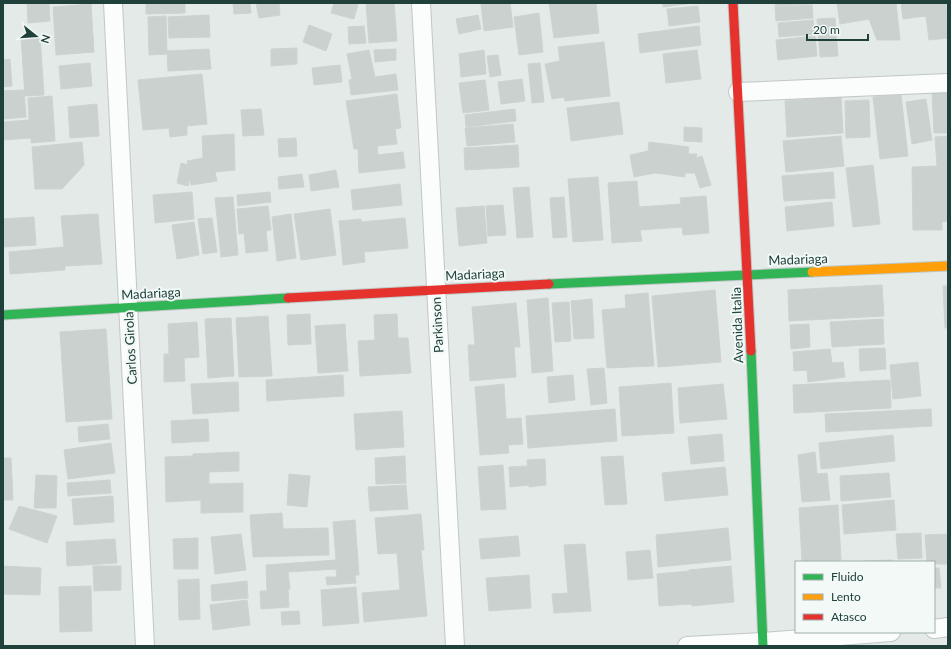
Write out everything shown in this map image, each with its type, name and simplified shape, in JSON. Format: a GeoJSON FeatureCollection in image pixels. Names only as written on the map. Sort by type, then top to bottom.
{"type":"FeatureCollection","features":[{"type":"Feature","properties":{"kind":"street","name":"Carlos Girola"},"geometry":{"type":"LineString","coordinates":[[113,3],[145,646]]}},
{"type":"Feature","properties":{"kind":"street","name":"Parkinson"},"geometry":{"type":"LineString","coordinates":[[421,3],[455,646]]}},
{"type":"Feature","properties":{"kind":"street","name":"Avenida Italia"},"geometry":{"type":"LineString","coordinates":[[733,3],[748,274],[763,644]]}},
{"type":"Feature","properties":{"kind":"street"},"geometry":{"type":"LineString","coordinates":[[738,92],[948,83]]}},
{"type":"Feature","properties":{"kind":"street","name":"Madariaga"},"geometry":{"type":"LineString","coordinates":[[3,315],[435,289],[948,266]]}},
{"type":"Feature","properties":{"kind":"street"},"geometry":{"type":"LineString","coordinates":[[935,628],[948,627]]}},
{"type":"Feature","properties":{"kind":"street"},"geometry":{"type":"LineString","coordinates":[[687,646],[763,644],[880,633]]}},
{"type":"Feature","properties":{"kind":"building"},"geometry":{"type":"Polygon","coordinates":[[[27,3],[49,3],[50,21],[28,23],[27,3]]]}},
{"type":"Feature","properties":{"kind":"building"},"geometry":{"type":"Polygon","coordinates":[[[146,3],[185,3],[185,13],[146,14],[146,3]]]}},
{"type":"Feature","properties":{"kind":"building"},"geometry":{"type":"Polygon","coordinates":[[[233,3],[250,3],[251,13],[234,14],[233,3]]]}},
{"type":"Feature","properties":{"kind":"building"},"geometry":{"type":"Polygon","coordinates":[[[256,3],[279,3],[280,15],[259,18],[256,3]]]}},
{"type":"Feature","properties":{"kind":"building"},"geometry":{"type":"Polygon","coordinates":[[[334,3],[358,4],[354,19],[331,13],[334,3]]]}},
{"type":"Feature","properties":{"kind":"building"},"geometry":{"type":"Polygon","coordinates":[[[366,3],[394,3],[397,41],[369,43],[366,3]]]}},
{"type":"Feature","properties":{"kind":"building"},"geometry":{"type":"Polygon","coordinates":[[[510,3],[513,27],[484,31],[481,4],[510,3]]]}},
{"type":"Feature","properties":{"kind":"building"},"geometry":{"type":"Polygon","coordinates":[[[549,3],[596,3],[599,33],[554,38],[549,3]]]}},
{"type":"Feature","properties":{"kind":"building"},"geometry":{"type":"Polygon","coordinates":[[[663,3],[693,3],[663,7],[663,3]]]}},
{"type":"Feature","properties":{"kind":"building"},"geometry":{"type":"Polygon","coordinates":[[[775,3],[823,3],[775,6],[775,3]]]}},
{"type":"Feature","properties":{"kind":"building"},"geometry":{"type":"Polygon","coordinates":[[[837,3],[896,3],[900,40],[877,40],[869,19],[840,24],[837,3]]]}},
{"type":"Feature","properties":{"kind":"building"},"geometry":{"type":"Polygon","coordinates":[[[901,3],[946,3],[948,38],[929,40],[926,16],[903,19],[901,3]]]}},
{"type":"Feature","properties":{"kind":"building"},"geometry":{"type":"Polygon","coordinates":[[[91,4],[94,52],[56,55],[53,7],[91,4]]]}},
{"type":"Feature","properties":{"kind":"building"},"geometry":{"type":"Polygon","coordinates":[[[812,5],[813,18],[776,21],[775,7],[812,5]]]}},
{"type":"Feature","properties":{"kind":"building"},"geometry":{"type":"Polygon","coordinates":[[[698,6],[700,22],[669,26],[667,9],[698,6]]]}},
{"type":"Feature","properties":{"kind":"building"},"geometry":{"type":"Polygon","coordinates":[[[539,13],[543,52],[519,55],[514,17],[539,13]]]}},
{"type":"Feature","properties":{"kind":"building"},"geometry":{"type":"Polygon","coordinates":[[[209,15],[210,37],[169,38],[168,17],[209,15]]]}},
{"type":"Feature","properties":{"kind":"building"},"geometry":{"type":"Polygon","coordinates":[[[478,15],[481,29],[459,34],[456,19],[478,15]]]}},
{"type":"Feature","properties":{"kind":"building"},"geometry":{"type":"Polygon","coordinates":[[[166,16],[167,54],[149,55],[148,17],[166,16]]]}},
{"type":"Feature","properties":{"kind":"building"},"geometry":{"type":"Polygon","coordinates":[[[835,18],[838,56],[820,57],[817,19],[835,18]]]}},
{"type":"Feature","properties":{"kind":"building"},"geometry":{"type":"Polygon","coordinates":[[[813,20],[815,34],[779,37],[778,23],[813,20]]]}},
{"type":"Feature","properties":{"kind":"building"},"geometry":{"type":"Polygon","coordinates":[[[309,25],[332,34],[326,51],[303,42],[309,25]]]}},
{"type":"Feature","properties":{"kind":"building"},"geometry":{"type":"Polygon","coordinates":[[[364,26],[366,43],[349,44],[348,27],[364,26]]]}},
{"type":"Feature","properties":{"kind":"building"},"geometry":{"type":"Polygon","coordinates":[[[699,26],[701,45],[640,53],[638,34],[699,26]]]}},
{"type":"Feature","properties":{"kind":"building"},"geometry":{"type":"Polygon","coordinates":[[[40,36],[44,95],[25,96],[21,38],[40,36]]]}},
{"type":"Feature","properties":{"kind":"building"},"geometry":{"type":"Polygon","coordinates":[[[815,36],[817,56],[778,60],[776,40],[815,36]]]}},
{"type":"Feature","properties":{"kind":"building"},"geometry":{"type":"Polygon","coordinates":[[[604,42],[610,96],[565,101],[564,97],[552,99],[545,64],[560,61],[558,47],[604,42]]]}},
{"type":"Feature","properties":{"kind":"building"},"geometry":{"type":"Polygon","coordinates":[[[297,48],[297,64],[271,66],[271,49],[297,48]]]}},
{"type":"Feature","properties":{"kind":"building"},"geometry":{"type":"Polygon","coordinates":[[[209,49],[211,69],[168,71],[167,51],[209,49]]]}},
{"type":"Feature","properties":{"kind":"building"},"geometry":{"type":"Polygon","coordinates":[[[396,49],[396,60],[375,62],[374,50],[396,49]]]}},
{"type":"Feature","properties":{"kind":"building"},"geometry":{"type":"Polygon","coordinates":[[[369,50],[375,77],[396,74],[398,90],[351,95],[349,80],[352,79],[347,54],[369,50]]]}},
{"type":"Feature","properties":{"kind":"building"},"geometry":{"type":"Polygon","coordinates":[[[484,50],[486,74],[461,77],[459,54],[484,50]]]}},
{"type":"Feature","properties":{"kind":"building"},"geometry":{"type":"Polygon","coordinates":[[[697,50],[701,79],[666,83],[663,54],[697,50]]]}},
{"type":"Feature","properties":{"kind":"building"},"geometry":{"type":"Polygon","coordinates":[[[498,55],[501,75],[490,77],[487,56],[498,55]]]}},
{"type":"Feature","properties":{"kind":"building"},"geometry":{"type":"Polygon","coordinates":[[[10,59],[12,86],[3,87],[3,60],[10,59]]]}},
{"type":"Feature","properties":{"kind":"building"},"geometry":{"type":"Polygon","coordinates":[[[90,63],[92,86],[61,89],[59,66],[90,63]]]}},
{"type":"Feature","properties":{"kind":"building"},"geometry":{"type":"Polygon","coordinates":[[[540,63],[544,102],[532,103],[528,64],[540,63]]]}},
{"type":"Feature","properties":{"kind":"building"},"geometry":{"type":"Polygon","coordinates":[[[340,65],[342,82],[314,85],[312,68],[340,65]]]}},
{"type":"Feature","properties":{"kind":"building"},"geometry":{"type":"Polygon","coordinates":[[[202,74],[207,124],[187,126],[187,135],[170,137],[169,128],[143,130],[138,80],[202,74]]]}},
{"type":"Feature","properties":{"kind":"building"},"geometry":{"type":"Polygon","coordinates":[[[522,79],[525,101],[501,104],[498,82],[522,79]]]}},
{"type":"Feature","properties":{"kind":"building"},"geometry":{"type":"Polygon","coordinates":[[[485,80],[489,110],[463,113],[459,83],[485,80]]]}},
{"type":"Feature","properties":{"kind":"building"},"geometry":{"type":"Polygon","coordinates":[[[24,90],[26,117],[3,119],[3,91],[24,90]]]}},
{"type":"Feature","properties":{"kind":"building"},"geometry":{"type":"Polygon","coordinates":[[[948,91],[948,133],[934,133],[932,92],[948,91]]]}},
{"type":"Feature","properties":{"kind":"building"},"geometry":{"type":"Polygon","coordinates":[[[397,94],[401,128],[395,129],[397,144],[377,146],[378,155],[403,152],[405,168],[359,173],[358,149],[354,149],[346,101],[397,94]]]}},
{"type":"Feature","properties":{"kind":"building"},"geometry":{"type":"Polygon","coordinates":[[[901,95],[908,156],[880,159],[873,97],[901,95]]]}},
{"type":"Feature","properties":{"kind":"building"},"geometry":{"type":"Polygon","coordinates":[[[52,96],[55,141],[31,143],[31,138],[3,140],[3,122],[29,120],[28,98],[52,96]]]}},
{"type":"Feature","properties":{"kind":"building"},"geometry":{"type":"Polygon","coordinates":[[[841,97],[843,133],[787,137],[785,101],[841,97]]]}},
{"type":"Feature","properties":{"kind":"building"},"geometry":{"type":"Polygon","coordinates":[[[926,99],[932,140],[912,144],[906,102],[926,99]]]}},
{"type":"Feature","properties":{"kind":"building"},"geometry":{"type":"Polygon","coordinates":[[[869,100],[870,137],[846,138],[845,101],[869,100]]]}},
{"type":"Feature","properties":{"kind":"building"},"geometry":{"type":"Polygon","coordinates":[[[619,102],[623,134],[571,141],[567,108],[619,102]]]}},
{"type":"Feature","properties":{"kind":"building"},"geometry":{"type":"Polygon","coordinates":[[[97,104],[99,136],[70,138],[68,107],[97,104]]]}},
{"type":"Feature","properties":{"kind":"building"},"geometry":{"type":"Polygon","coordinates":[[[261,109],[264,135],[243,136],[241,110],[261,109]]]}},
{"type":"Feature","properties":{"kind":"building"},"geometry":{"type":"Polygon","coordinates":[[[515,109],[516,121],[466,127],[465,115],[515,109]]]}},
{"type":"Feature","properties":{"kind":"building"},"geometry":{"type":"Polygon","coordinates":[[[513,124],[515,142],[467,146],[465,128],[513,124]]]}},
{"type":"Feature","properties":{"kind":"building"},"geometry":{"type":"Polygon","coordinates":[[[684,127],[702,128],[702,142],[684,141],[684,127]]]}},
{"type":"Feature","properties":{"kind":"building"},"geometry":{"type":"Polygon","coordinates":[[[234,134],[235,170],[215,172],[217,181],[191,185],[190,178],[188,186],[177,183],[181,163],[188,165],[187,161],[203,158],[202,136],[234,134]]]}},
{"type":"Feature","properties":{"kind":"building"},"geometry":{"type":"Polygon","coordinates":[[[841,136],[844,166],[786,172],[783,141],[841,136]]]}},
{"type":"Feature","properties":{"kind":"building"},"geometry":{"type":"Polygon","coordinates":[[[948,136],[948,221],[942,222],[942,230],[913,230],[912,167],[937,166],[935,137],[948,136]]]}},
{"type":"Feature","properties":{"kind":"building"},"geometry":{"type":"Polygon","coordinates":[[[296,138],[297,156],[279,157],[278,139],[296,138]]]}},
{"type":"Feature","properties":{"kind":"building"},"geometry":{"type":"Polygon","coordinates":[[[82,142],[84,165],[62,189],[35,189],[32,147],[82,142]]]}},
{"type":"Feature","properties":{"kind":"building"},"geometry":{"type":"Polygon","coordinates":[[[649,142],[689,147],[688,154],[697,154],[696,158],[702,156],[711,185],[700,188],[695,173],[685,173],[685,177],[655,173],[634,177],[630,155],[648,151],[649,142]]]}},
{"type":"Feature","properties":{"kind":"building"},"geometry":{"type":"Polygon","coordinates":[[[518,145],[519,167],[465,170],[464,148],[518,145]]]}},
{"type":"Feature","properties":{"kind":"building"},"geometry":{"type":"Polygon","coordinates":[[[873,165],[880,224],[853,227],[846,168],[873,165]]]}},
{"type":"Feature","properties":{"kind":"building"},"geometry":{"type":"Polygon","coordinates":[[[336,170],[339,187],[311,191],[309,175],[336,170]]]}},
{"type":"Feature","properties":{"kind":"building"},"geometry":{"type":"Polygon","coordinates":[[[833,172],[835,198],[784,201],[782,176],[833,172]]]}},
{"type":"Feature","properties":{"kind":"building"},"geometry":{"type":"Polygon","coordinates":[[[302,174],[304,187],[279,189],[278,177],[302,174]]]}},
{"type":"Feature","properties":{"kind":"building"},"geometry":{"type":"Polygon","coordinates":[[[598,177],[603,240],[573,242],[568,179],[598,177]]]}},
{"type":"Feature","properties":{"kind":"building"},"geometry":{"type":"Polygon","coordinates":[[[637,181],[639,207],[681,204],[680,198],[706,196],[709,233],[683,235],[682,227],[640,230],[642,241],[612,243],[608,183],[637,181]]]}},
{"type":"Feature","properties":{"kind":"building"},"geometry":{"type":"Polygon","coordinates":[[[400,184],[402,205],[353,210],[351,190],[400,184]]]}},
{"type":"Feature","properties":{"kind":"building"},"geometry":{"type":"Polygon","coordinates":[[[529,187],[533,237],[517,238],[513,188],[529,187]]]}},
{"type":"Feature","properties":{"kind":"building"},"geometry":{"type":"Polygon","coordinates":[[[192,192],[194,219],[155,223],[153,195],[192,192]]]}},
{"type":"Feature","properties":{"kind":"building"},"geometry":{"type":"Polygon","coordinates":[[[270,192],[271,202],[238,206],[237,195],[270,192]]]}},
{"type":"Feature","properties":{"kind":"building"},"geometry":{"type":"Polygon","coordinates":[[[233,197],[238,255],[221,257],[215,198],[233,197]]]}},
{"type":"Feature","properties":{"kind":"building"},"geometry":{"type":"Polygon","coordinates":[[[564,197],[567,237],[553,238],[550,198],[564,197]]]}},
{"type":"Feature","properties":{"kind":"building"},"geometry":{"type":"Polygon","coordinates":[[[832,202],[834,226],[787,231],[785,207],[832,202]]]}},
{"type":"Feature","properties":{"kind":"building"},"geometry":{"type":"Polygon","coordinates":[[[503,205],[506,235],[488,236],[486,206],[503,205]]]}},
{"type":"Feature","properties":{"kind":"building"},"geometry":{"type":"Polygon","coordinates":[[[268,206],[271,230],[266,231],[268,251],[246,253],[244,233],[239,234],[237,209],[268,206]]]}},
{"type":"Feature","properties":{"kind":"building"},"geometry":{"type":"Polygon","coordinates":[[[484,206],[487,243],[459,246],[456,208],[484,206]]]}},
{"type":"Feature","properties":{"kind":"building"},"geometry":{"type":"Polygon","coordinates":[[[330,209],[336,255],[301,260],[294,214],[330,209]]]}},
{"type":"Feature","properties":{"kind":"building"},"geometry":{"type":"Polygon","coordinates":[[[98,214],[102,264],[65,266],[65,270],[10,274],[9,252],[64,247],[61,216],[98,214]]]}},
{"type":"Feature","properties":{"kind":"building"},"geometry":{"type":"Polygon","coordinates":[[[291,214],[296,258],[277,261],[272,217],[291,214]]]}},
{"type":"Feature","properties":{"kind":"building"},"geometry":{"type":"Polygon","coordinates":[[[34,217],[36,245],[3,247],[3,219],[34,217]]]}},
{"type":"Feature","properties":{"kind":"building"},"geometry":{"type":"Polygon","coordinates":[[[212,218],[217,252],[203,254],[198,219],[212,218]]]}},
{"type":"Feature","properties":{"kind":"building"},"geometry":{"type":"Polygon","coordinates":[[[405,218],[408,248],[364,252],[365,262],[343,265],[339,221],[361,219],[361,222],[405,218]]]}},
{"type":"Feature","properties":{"kind":"building"},"geometry":{"type":"Polygon","coordinates":[[[194,222],[199,255],[177,259],[172,225],[194,222]]]}},
{"type":"Feature","properties":{"kind":"building"},"geometry":{"type":"Polygon","coordinates":[[[882,285],[884,316],[789,321],[788,290],[882,285]]]}},
{"type":"Feature","properties":{"kind":"building"},"geometry":{"type":"Polygon","coordinates":[[[943,286],[948,286],[948,328],[945,328],[943,286]]]}},
{"type":"Feature","properties":{"kind":"building"},"geometry":{"type":"Polygon","coordinates":[[[715,290],[721,362],[658,367],[652,296],[715,290]]]}},
{"type":"Feature","properties":{"kind":"building"},"geometry":{"type":"Polygon","coordinates":[[[648,293],[654,366],[607,368],[602,310],[626,308],[625,295],[648,293]]]}},
{"type":"Feature","properties":{"kind":"building"},"geometry":{"type":"Polygon","coordinates":[[[548,298],[553,371],[532,373],[527,300],[548,298]]]}},
{"type":"Feature","properties":{"kind":"building"},"geometry":{"type":"Polygon","coordinates":[[[592,299],[594,338],[574,339],[571,301],[592,299]]]}},
{"type":"Feature","properties":{"kind":"building"},"geometry":{"type":"Polygon","coordinates":[[[569,302],[571,341],[555,342],[552,303],[569,302]]]}},
{"type":"Feature","properties":{"kind":"building"},"geometry":{"type":"Polygon","coordinates":[[[516,303],[520,347],[514,347],[516,377],[470,381],[468,345],[475,345],[472,307],[516,303]]]}},
{"type":"Feature","properties":{"kind":"building"},"geometry":{"type":"Polygon","coordinates":[[[310,314],[311,344],[288,345],[287,315],[310,314]]]}},
{"type":"Feature","properties":{"kind":"building"},"geometry":{"type":"Polygon","coordinates":[[[397,314],[398,338],[408,338],[411,373],[360,376],[358,341],[375,340],[374,315],[397,314]]]}},
{"type":"Feature","properties":{"kind":"building"},"geometry":{"type":"Polygon","coordinates":[[[268,316],[272,376],[239,377],[236,318],[268,316]]]}},
{"type":"Feature","properties":{"kind":"building"},"geometry":{"type":"Polygon","coordinates":[[[231,318],[234,376],[208,378],[205,319],[231,318]]]}},
{"type":"Feature","properties":{"kind":"building"},"geometry":{"type":"Polygon","coordinates":[[[883,319],[884,344],[832,347],[830,322],[883,319]]]}},
{"type":"Feature","properties":{"kind":"building"},"geometry":{"type":"Polygon","coordinates":[[[197,322],[199,357],[184,358],[185,381],[164,382],[164,354],[169,354],[168,324],[197,322]]]}},
{"type":"Feature","properties":{"kind":"building"},"geometry":{"type":"Polygon","coordinates":[[[345,324],[348,371],[318,373],[315,326],[345,324]]]}},
{"type":"Feature","properties":{"kind":"building"},"geometry":{"type":"Polygon","coordinates":[[[809,324],[810,347],[791,349],[790,325],[809,324]]]}},
{"type":"Feature","properties":{"kind":"building"},"geometry":{"type":"Polygon","coordinates":[[[106,329],[112,419],[66,422],[60,332],[106,329]]]}},
{"type":"Feature","properties":{"kind":"building"},"geometry":{"type":"Polygon","coordinates":[[[885,348],[886,369],[860,371],[859,349],[885,348]]]}},
{"type":"Feature","properties":{"kind":"building"},"geometry":{"type":"Polygon","coordinates":[[[830,349],[832,363],[843,362],[845,377],[808,382],[807,370],[794,371],[793,352],[830,349]]]}},
{"type":"Feature","properties":{"kind":"building"},"geometry":{"type":"Polygon","coordinates":[[[918,362],[921,396],[893,399],[890,365],[918,362]]]}},
{"type":"Feature","properties":{"kind":"building"},"geometry":{"type":"Polygon","coordinates":[[[604,368],[607,403],[591,405],[587,369],[604,368]]]}},
{"type":"Feature","properties":{"kind":"building"},"geometry":{"type":"Polygon","coordinates":[[[343,375],[344,396],[267,401],[266,380],[343,375]]]}},
{"type":"Feature","properties":{"kind":"building"},"geometry":{"type":"Polygon","coordinates":[[[573,375],[575,400],[549,403],[547,377],[573,375]]]}},
{"type":"Feature","properties":{"kind":"building"},"geometry":{"type":"Polygon","coordinates":[[[890,380],[891,408],[794,413],[793,385],[890,380]]]}},
{"type":"Feature","properties":{"kind":"building"},"geometry":{"type":"Polygon","coordinates":[[[238,382],[239,411],[193,414],[191,384],[238,382]]]}},
{"type":"Feature","properties":{"kind":"building"},"geometry":{"type":"Polygon","coordinates":[[[671,383],[674,433],[622,436],[619,387],[671,383]]]}},
{"type":"Feature","properties":{"kind":"building"},"geometry":{"type":"Polygon","coordinates":[[[504,384],[506,419],[521,418],[523,444],[508,445],[509,453],[480,455],[475,387],[504,384]]]}},
{"type":"Feature","properties":{"kind":"building"},"geometry":{"type":"Polygon","coordinates":[[[723,384],[727,419],[680,423],[678,388],[723,384]]]}},
{"type":"Feature","properties":{"kind":"building"},"geometry":{"type":"Polygon","coordinates":[[[615,409],[617,441],[528,448],[526,416],[615,409]]]}},
{"type":"Feature","properties":{"kind":"building"},"geometry":{"type":"Polygon","coordinates":[[[931,409],[932,426],[826,432],[825,414],[931,409]]]}},
{"type":"Feature","properties":{"kind":"building"},"geometry":{"type":"Polygon","coordinates":[[[402,411],[404,447],[356,450],[354,414],[402,411]]]}},
{"type":"Feature","properties":{"kind":"building"},"geometry":{"type":"Polygon","coordinates":[[[208,419],[209,441],[172,443],[171,421],[208,419]]]}},
{"type":"Feature","properties":{"kind":"building"},"geometry":{"type":"Polygon","coordinates":[[[108,424],[110,439],[79,442],[78,427],[108,424]]]}},
{"type":"Feature","properties":{"kind":"building"},"geometry":{"type":"Polygon","coordinates":[[[722,434],[724,461],[691,464],[688,437],[722,434]]]}},
{"type":"Feature","properties":{"kind":"building"},"geometry":{"type":"Polygon","coordinates":[[[893,435],[895,461],[821,469],[819,443],[893,435]]]}},
{"type":"Feature","properties":{"kind":"building"},"geometry":{"type":"Polygon","coordinates":[[[111,443],[115,473],[68,479],[64,450],[111,443]]]}},
{"type":"Feature","properties":{"kind":"building"},"geometry":{"type":"Polygon","coordinates":[[[239,452],[239,471],[209,472],[209,484],[243,483],[243,512],[201,513],[201,500],[166,502],[165,457],[239,452]]]}},
{"type":"Feature","properties":{"kind":"building"},"geometry":{"type":"Polygon","coordinates":[[[815,452],[817,474],[827,473],[830,500],[802,502],[798,455],[815,452]]]}},
{"type":"Feature","properties":{"kind":"building"},"geometry":{"type":"Polygon","coordinates":[[[405,456],[406,483],[376,484],[375,458],[405,456]]]}},
{"type":"Feature","properties":{"kind":"building"},"geometry":{"type":"Polygon","coordinates":[[[623,456],[627,504],[605,505],[601,457],[623,456]]]}},
{"type":"Feature","properties":{"kind":"building"},"geometry":{"type":"Polygon","coordinates":[[[3,458],[11,458],[13,500],[3,500],[3,458]]]}},
{"type":"Feature","properties":{"kind":"building"},"geometry":{"type":"Polygon","coordinates":[[[545,459],[546,485],[529,487],[527,460],[545,459]]]}},
{"type":"Feature","properties":{"kind":"building"},"geometry":{"type":"Polygon","coordinates":[[[503,465],[506,509],[481,510],[478,467],[503,465]]]}},
{"type":"Feature","properties":{"kind":"building"},"geometry":{"type":"Polygon","coordinates":[[[528,466],[529,485],[510,487],[509,467],[528,466]]]}},
{"type":"Feature","properties":{"kind":"building"},"geometry":{"type":"Polygon","coordinates":[[[725,467],[728,495],[665,501],[662,473],[725,467]]]}},
{"type":"Feature","properties":{"kind":"building"},"geometry":{"type":"Polygon","coordinates":[[[889,473],[891,497],[841,501],[840,476],[889,473]]]}},
{"type":"Feature","properties":{"kind":"building"},"geometry":{"type":"Polygon","coordinates":[[[289,474],[310,476],[307,507],[287,505],[289,474]]]}},
{"type":"Feature","properties":{"kind":"building"},"geometry":{"type":"Polygon","coordinates":[[[36,475],[57,476],[56,508],[34,508],[36,475]]]}},
{"type":"Feature","properties":{"kind":"building"},"geometry":{"type":"Polygon","coordinates":[[[110,480],[111,493],[68,496],[67,483],[110,480]]]}},
{"type":"Feature","properties":{"kind":"building"},"geometry":{"type":"Polygon","coordinates":[[[406,485],[408,509],[370,511],[368,487],[406,485]]]}},
{"type":"Feature","properties":{"kind":"building"},"geometry":{"type":"Polygon","coordinates":[[[113,496],[114,522],[74,525],[72,499],[113,496]]]}},
{"type":"Feature","properties":{"kind":"building"},"geometry":{"type":"Polygon","coordinates":[[[894,500],[896,530],[844,534],[842,505],[894,500]]]}},
{"type":"Feature","properties":{"kind":"building"},"geometry":{"type":"Polygon","coordinates":[[[838,505],[841,560],[802,561],[799,508],[838,505]]]}},
{"type":"Feature","properties":{"kind":"building"},"geometry":{"type":"Polygon","coordinates":[[[19,506],[57,516],[47,543],[9,529],[19,506]]]}},
{"type":"Feature","properties":{"kind":"building"},"geometry":{"type":"Polygon","coordinates":[[[282,513],[283,529],[328,528],[329,555],[253,557],[250,515],[282,513]]]}},
{"type":"Feature","properties":{"kind":"building"},"geometry":{"type":"Polygon","coordinates":[[[421,514],[424,550],[421,550],[427,616],[364,622],[362,593],[400,590],[397,553],[378,554],[375,518],[421,514]]]}},
{"type":"Feature","properties":{"kind":"building"},"geometry":{"type":"Polygon","coordinates":[[[355,520],[359,575],[355,575],[356,583],[327,585],[326,577],[337,577],[336,569],[288,572],[290,589],[288,589],[289,607],[261,609],[260,591],[267,591],[266,565],[336,560],[333,522],[355,520]]]}},
{"type":"Feature","properties":{"kind":"building"},"geometry":{"type":"Polygon","coordinates":[[[728,528],[731,560],[658,567],[656,535],[728,528]]]}},
{"type":"Feature","properties":{"kind":"building"},"geometry":{"type":"Polygon","coordinates":[[[921,533],[922,558],[898,559],[896,534],[921,533]]]}},
{"type":"Feature","properties":{"kind":"building"},"geometry":{"type":"Polygon","coordinates":[[[241,534],[246,570],[215,574],[211,537],[241,534]]]}},
{"type":"Feature","properties":{"kind":"building"},"geometry":{"type":"Polygon","coordinates":[[[948,534],[948,564],[935,564],[935,561],[927,561],[925,535],[948,534]]]}},
{"type":"Feature","properties":{"kind":"building"},"geometry":{"type":"Polygon","coordinates":[[[518,536],[520,556],[481,559],[479,539],[518,536]]]}},
{"type":"Feature","properties":{"kind":"building"},"geometry":{"type":"Polygon","coordinates":[[[198,538],[198,569],[174,569],[173,539],[198,538]]]}},
{"type":"Feature","properties":{"kind":"building"},"geometry":{"type":"Polygon","coordinates":[[[115,539],[117,563],[67,566],[66,542],[115,539]]]}},
{"type":"Feature","properties":{"kind":"building"},"geometry":{"type":"Polygon","coordinates":[[[585,544],[591,611],[554,613],[552,594],[568,593],[564,545],[585,544]]]}},
{"type":"Feature","properties":{"kind":"building"},"geometry":{"type":"Polygon","coordinates":[[[650,550],[653,578],[628,580],[626,552],[650,550]]]}},
{"type":"Feature","properties":{"kind":"building"},"geometry":{"type":"Polygon","coordinates":[[[892,560],[892,561],[864,561],[892,560]]]}},
{"type":"Feature","properties":{"kind":"building"},"geometry":{"type":"Polygon","coordinates":[[[4,566],[41,568],[40,595],[3,594],[4,566]]]}},
{"type":"Feature","properties":{"kind":"building"},"geometry":{"type":"Polygon","coordinates":[[[93,566],[121,566],[121,590],[94,591],[93,566]]]}},
{"type":"Feature","properties":{"kind":"building"},"geometry":{"type":"Polygon","coordinates":[[[731,566],[734,602],[692,606],[689,570],[731,566]]]}},
{"type":"Feature","properties":{"kind":"building"},"geometry":{"type":"Polygon","coordinates":[[[935,568],[939,568],[941,588],[935,588],[935,568]]]}},
{"type":"Feature","properties":{"kind":"building"},"geometry":{"type":"Polygon","coordinates":[[[689,571],[692,604],[659,606],[657,574],[689,571]]]}},
{"type":"Feature","properties":{"kind":"building"},"geometry":{"type":"Polygon","coordinates":[[[529,575],[531,608],[489,611],[486,578],[529,575]]]}},
{"type":"Feature","properties":{"kind":"building"},"geometry":{"type":"Polygon","coordinates":[[[199,579],[200,619],[179,620],[178,580],[199,579]]]}},
{"type":"Feature","properties":{"kind":"building"},"geometry":{"type":"Polygon","coordinates":[[[247,581],[248,598],[212,601],[211,585],[247,581]]]}},
{"type":"Feature","properties":{"kind":"building"},"geometry":{"type":"Polygon","coordinates":[[[91,586],[92,631],[60,632],[59,587],[91,586]]]}},
{"type":"Feature","properties":{"kind":"building"},"geometry":{"type":"Polygon","coordinates":[[[356,587],[359,623],[323,626],[321,590],[356,587]]]}},
{"type":"Feature","properties":{"kind":"building"},"geometry":{"type":"Polygon","coordinates":[[[247,600],[250,625],[213,630],[210,605],[247,600]]]}},
{"type":"Feature","properties":{"kind":"building"},"geometry":{"type":"Polygon","coordinates":[[[299,611],[300,624],[282,625],[281,612],[299,611]]]}},
{"type":"Feature","properties":{"kind":"traffic: fast"},"geometry":{"type":"LineString","coordinates":[[549,284],[812,272]]}},
{"type":"Feature","properties":{"kind":"traffic: fast"},"geometry":{"type":"LineString","coordinates":[[3,315],[288,298]]}},
{"type":"Feature","properties":{"kind":"traffic: fast"},"geometry":{"type":"LineString","coordinates":[[751,351],[763,646]]}},
{"type":"Feature","properties":{"kind":"traffic: slow"},"geometry":{"type":"LineString","coordinates":[[812,272],[948,266]]}},
{"type":"Feature","properties":{"kind":"traffic: jam"},"geometry":{"type":"LineString","coordinates":[[733,3],[751,351]]}},
{"type":"Feature","properties":{"kind":"traffic: jam"},"geometry":{"type":"LineString","coordinates":[[288,298],[549,284]]}}]}
